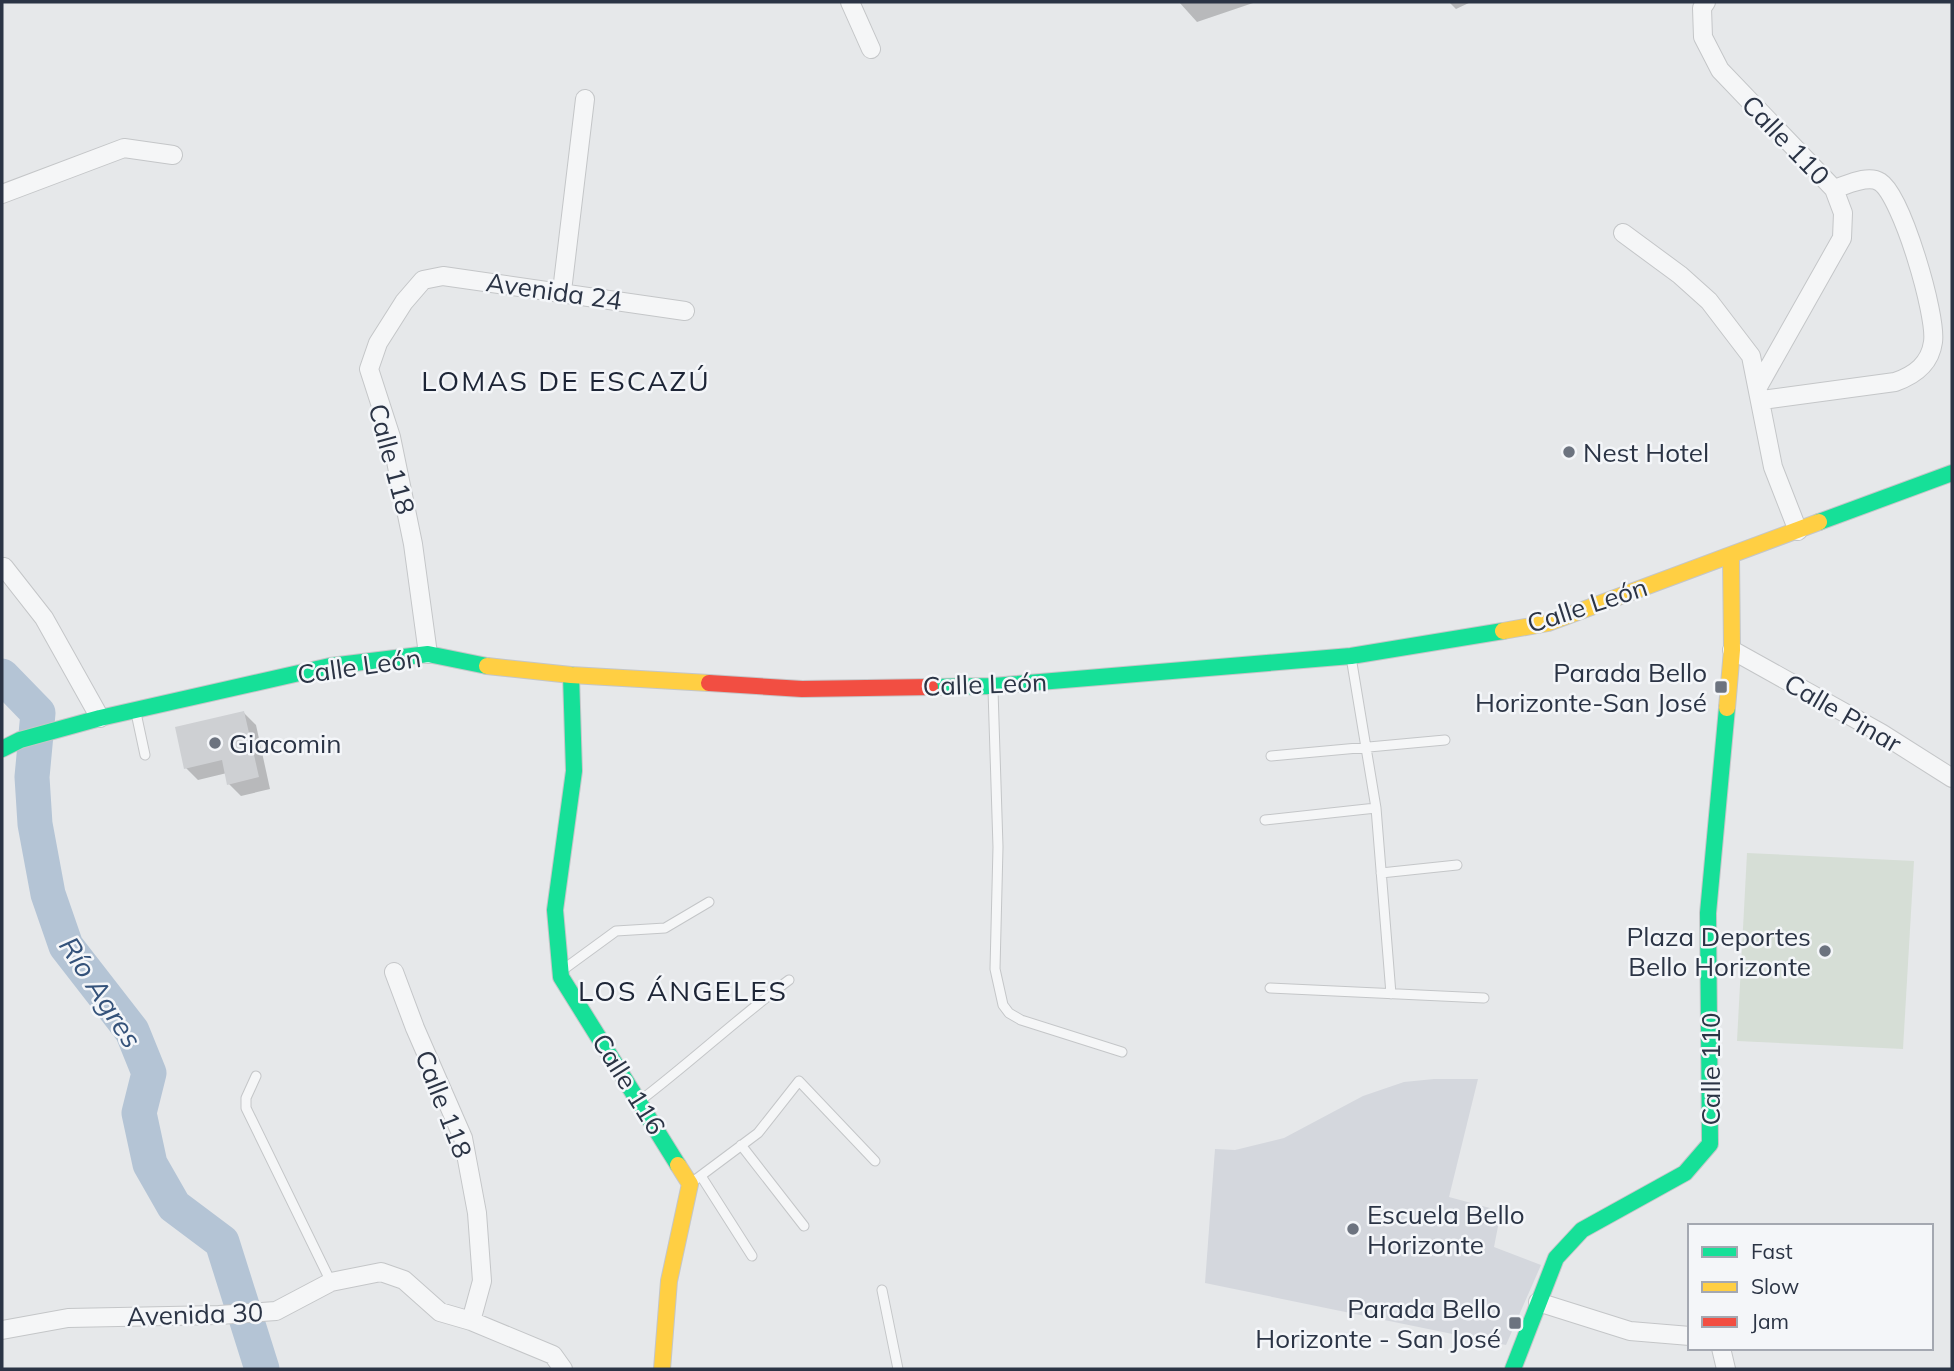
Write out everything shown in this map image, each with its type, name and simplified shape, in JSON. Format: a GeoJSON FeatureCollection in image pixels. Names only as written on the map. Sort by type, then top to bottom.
{"type":"FeatureCollection","features":[{"type":"Feature","properties":{"kind":"main road","name":"Calle León"},"geometry":{"type":"LineString","coordinates":[[2,749],[20,740],[100,718],[330,666],[428,654],[495,667],[571,675],[803,690],[993,686],[1351,656],[1548,623],[1952,473]]}},
{"type":"Feature","properties":{"kind":"main road","name":"Calle 110"},"geometry":{"type":"LineString","coordinates":[[1513,1369],[1556,1258],[1582,1230],[1685,1173],[1710,1143],[1712,1124],[1708,913],[1732,650],[1731,556]]}},
{"type":"Feature","properties":{"kind":"main road","name":"Calle 116"},"geometry":{"type":"LineString","coordinates":[[571,675],[574,740],[572,801],[561,851],[553,943],[560,972],[640,1101],[695,1180]]}},
{"type":"Feature","properties":{"kind":"main road"},"geometry":{"type":"LineString","coordinates":[[662,1369],[669,1281],[695,1180]]}},
{"type":"Feature","properties":{"kind":"street"},"geometry":{"type":"LineString","coordinates":[[850,2],[871,49]]}},
{"type":"Feature","properties":{"kind":"street","name":"Calle 110"},"geometry":{"type":"LineString","coordinates":[[1704,5],[1703,37],[1720,70],[1834,189],[1843,213],[1842,238],[1760,393]]}},
{"type":"Feature","properties":{"kind":"street"},"geometry":{"type":"LineString","coordinates":[[562,291],[585,99]]}},
{"type":"Feature","properties":{"kind":"street"},"geometry":{"type":"LineString","coordinates":[[2,194],[124,148],[173,155]]}},
{"type":"Feature","properties":{"kind":"street"},"geometry":{"type":"LineString","coordinates":[[1760,393],[1895,382],[1914,375],[1924,365],[1933,344],[1927,292],[1910,239],[1889,190],[1878,180],[1868,179],[1834,189]]}},
{"type":"Feature","properties":{"kind":"street"},"geometry":{"type":"LineString","coordinates":[[1623,233],[1680,275],[1709,301],[1751,356],[1773,467],[1798,531]]}},
{"type":"Feature","properties":{"kind":"street","name":"Avenida 24"},"geometry":{"type":"LineString","coordinates":[[424,279],[443,276],[685,310]]}},
{"type":"Feature","properties":{"kind":"street","name":"Calle 118"},"geometry":{"type":"LineString","coordinates":[[424,279],[404,302],[378,343],[369,369],[391,437],[413,544],[428,654]]}},
{"type":"Feature","properties":{"kind":"street"},"geometry":{"type":"LineString","coordinates":[[4,567],[44,618],[100,718]]}},
{"type":"Feature","properties":{"kind":"street","name":"Calle Pinar"},"geometry":{"type":"LineString","coordinates":[[1732,650],[1881,733],[1952,778]]}},
{"type":"Feature","properties":{"kind":"street","name":"Calle 118"},"geometry":{"type":"LineString","coordinates":[[394,972],[425,1053],[463,1138],[477,1213],[482,1281],[471,1321]]}},
{"type":"Feature","properties":{"kind":"street","name":"Avenida 30"},"geometry":{"type":"LineString","coordinates":[[2,1330],[68,1318],[276,1311],[331,1282],[381,1272],[404,1280],[440,1312],[471,1321],[553,1355],[564,1369]]}},
{"type":"Feature","properties":{"kind":"street"},"geometry":{"type":"LineString","coordinates":[[1538,1302],[1630,1331],[1688,1336]]}},
{"type":"Feature","properties":{"kind":"street"},"geometry":{"type":"LineString","coordinates":[[1721,1350],[1726,1369]]}},
{"type":"Feature","properties":{"kind":"lane"},"geometry":{"type":"LineString","coordinates":[[1351,656],[1376,808],[1391,994]]}},
{"type":"Feature","properties":{"kind":"lane"},"geometry":{"type":"LineString","coordinates":[[993,686],[998,847],[995,969],[1003,1004],[1009,1013],[1021,1020],[1122,1052]]}},
{"type":"Feature","properties":{"kind":"lane"},"geometry":{"type":"LineString","coordinates":[[136,711],[145,755]]}},
{"type":"Feature","properties":{"kind":"lane"},"geometry":{"type":"LineString","coordinates":[[1271,756],[1445,740]]}},
{"type":"Feature","properties":{"kind":"lane"},"geometry":{"type":"LineString","coordinates":[[1265,820],[1376,808]]}},
{"type":"Feature","properties":{"kind":"lane"},"geometry":{"type":"LineString","coordinates":[[1381,873],[1457,865]]}},
{"type":"Feature","properties":{"kind":"lane"},"geometry":{"type":"LineString","coordinates":[[560,972],[616,931],[665,929],[709,902]]}},
{"type":"Feature","properties":{"kind":"lane"},"geometry":{"type":"LineString","coordinates":[[640,1101],[789,980]]}},
{"type":"Feature","properties":{"kind":"lane"},"geometry":{"type":"LineString","coordinates":[[1270,988],[1484,998]]}},
{"type":"Feature","properties":{"kind":"lane"},"geometry":{"type":"LineString","coordinates":[[256,1076],[246,1098],[246,1108],[331,1282]]}},
{"type":"Feature","properties":{"kind":"lane"},"geometry":{"type":"LineString","coordinates":[[752,1256],[695,1180],[758,1133],[799,1081],[875,1161]]}},
{"type":"Feature","properties":{"kind":"lane"},"geometry":{"type":"LineString","coordinates":[[741,1145],[804,1226]]}},
{"type":"Feature","properties":{"kind":"lane"},"geometry":{"type":"LineString","coordinates":[[881,1290],[898,1369]]}},
{"type":"Feature","properties":{"kind":"shaded area","name":"Plaza Deportes Bello Horizonte"},"geometry":{"type":"Polygon","coordinates":[[[1747,853],[1914,861],[1903,1049],[1737,1041],[1747,853]]]}},
{"type":"Feature","properties":{"kind":"shaded area","name":"Escuela Bello Horizonte"},"geometry":{"type":"Polygon","coordinates":[[[1478,1079],[1449,1197],[1501,1211],[1494,1247],[1541,1265],[1506,1345],[1205,1283],[1215,1149],[1235,1150],[1284,1138],[1363,1096],[1404,1082],[1478,1079]]]}},
{"type":"Feature","properties":{"kind":"building","name":"Giacomin"},"geometry":{"type":"Polygon","coordinates":[[[244,711],[259,777],[227,785],[222,760],[184,769],[175,727],[244,711]]]}},
{"type":"Feature","properties":{"kind":"waterway","name":"Río Agres"},"geometry":{"type":"LineString","coordinates":[[2,676],[38,713],[32,777],[35,824],[48,894],[66,946],[132,1031],[149,1073],[139,1113],[150,1164],[174,1206],[222,1242],[262,1369]]}},
{"type":"Feature","properties":{"kind":"traffic: fast"},"geometry":{"type":"LineString","coordinates":[[1819,522],[1952,473]]}},
{"type":"Feature","properties":{"kind":"traffic: fast"},"geometry":{"type":"LineString","coordinates":[[930,687],[993,686],[1351,656],[1503,631]]}},
{"type":"Feature","properties":{"kind":"traffic: fast"},"geometry":{"type":"LineString","coordinates":[[2,749],[20,740],[100,718],[330,666],[428,654],[487,666]]}},
{"type":"Feature","properties":{"kind":"traffic: fast"},"geometry":{"type":"LineString","coordinates":[[571,675],[574,771],[555,910],[561,977],[678,1165]]}},
{"type":"Feature","properties":{"kind":"traffic: fast"},"geometry":{"type":"LineString","coordinates":[[1513,1369],[1556,1258],[1582,1230],[1685,1173],[1710,1144],[1708,913],[1727,708]]}},
{"type":"Feature","properties":{"kind":"traffic: slow"},"geometry":{"type":"LineString","coordinates":[[1503,631],[1548,623],[1819,522]]}},
{"type":"Feature","properties":{"kind":"traffic: slow"},"geometry":{"type":"LineString","coordinates":[[1727,708],[1732,650],[1731,557]]}},
{"type":"Feature","properties":{"kind":"traffic: slow"},"geometry":{"type":"LineString","coordinates":[[487,666],[571,675],[709,683]]}},
{"type":"Feature","properties":{"kind":"traffic: slow"},"geometry":{"type":"LineString","coordinates":[[662,1369],[669,1281],[690,1184],[678,1165]]}},
{"type":"Feature","properties":{"kind":"traffic: jam"},"geometry":{"type":"LineString","coordinates":[[709,683],[802,689],[930,687]]}},
{"type":"Feature","properties":{"kind":"place","name":"Nest Hotel"},"geometry":{"type":"Point","coordinates":[1569,452]}},
{"type":"Feature","properties":{"kind":"place","name":"Parada Bello Horizonte-San José"},"geometry":{"type":"Point","coordinates":[1721,687]}},
{"type":"Feature","properties":{"kind":"place","name":"Giacomin"},"geometry":{"type":"Point","coordinates":[215,743]}},
{"type":"Feature","properties":{"kind":"place","name":"Plaza Deportes Bello Horizonte"},"geometry":{"type":"Point","coordinates":[1825,951]}},
{"type":"Feature","properties":{"kind":"place","name":"Escuela Bello Horizonte"},"geometry":{"type":"Point","coordinates":[1353,1229]}},
{"type":"Feature","properties":{"kind":"place","name":"Parada Bello Horizonte - San José"},"geometry":{"type":"Point","coordinates":[1515,1323]}},
{"type":"Feature","properties":{"kind":"district","name":"LOMAS DE ESCAZÚ"},"geometry":{"type":"Point","coordinates":[566,380]}},
{"type":"Feature","properties":{"kind":"district","name":"LOS ÁNGELES"},"geometry":{"type":"Point","coordinates":[683,990]}}]}
